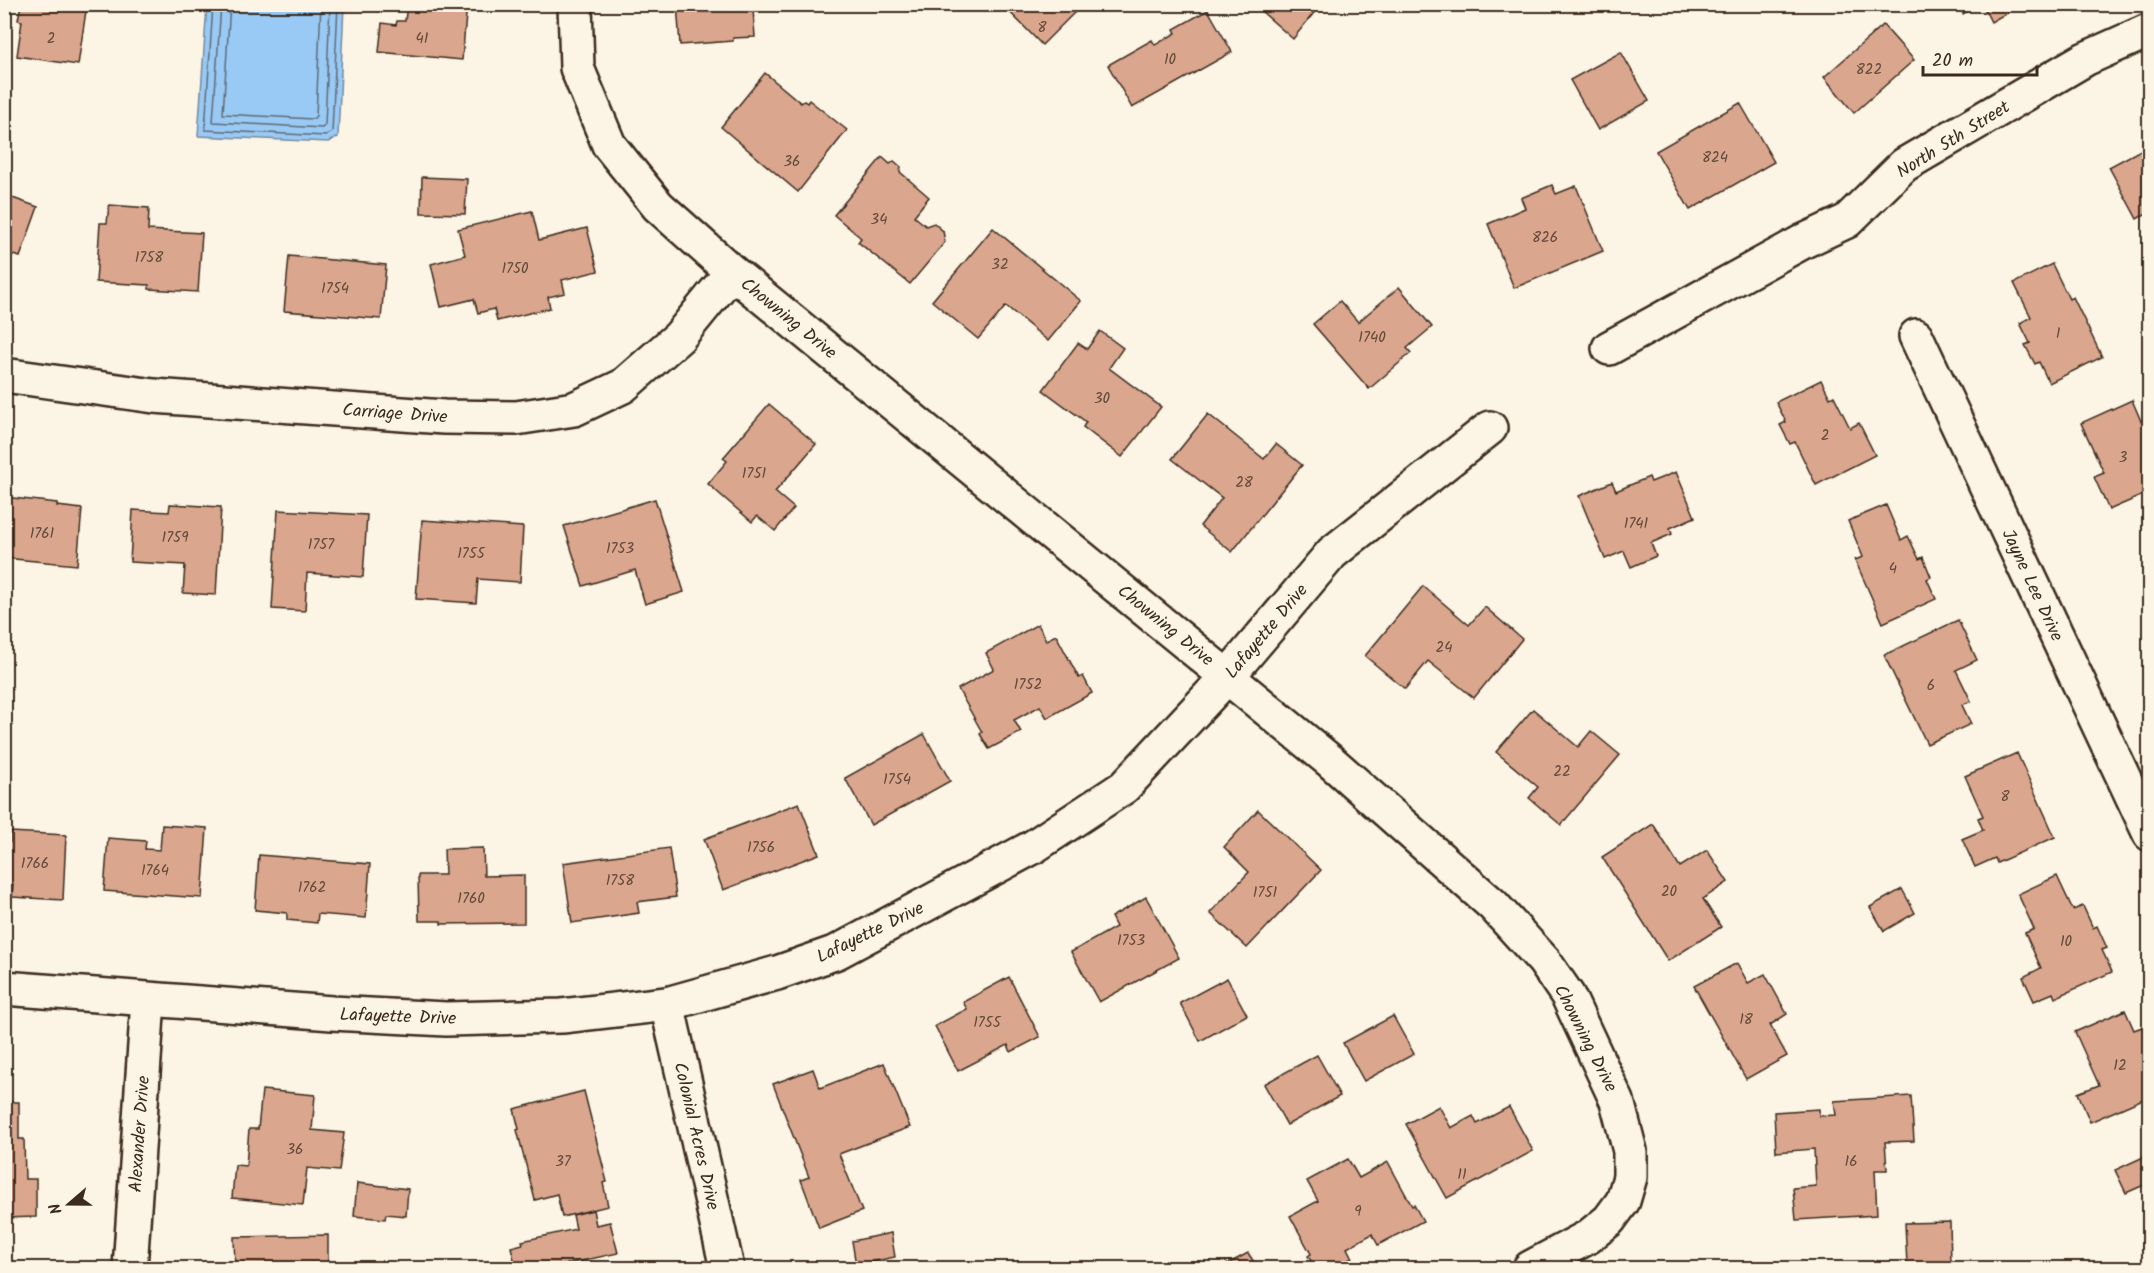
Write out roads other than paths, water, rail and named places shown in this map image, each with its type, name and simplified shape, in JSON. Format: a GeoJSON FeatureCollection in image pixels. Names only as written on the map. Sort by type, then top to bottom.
{"type":"FeatureCollection","features":[{"type":"Feature","properties":{"kind":"street","name":"Chowning Drive"},"geometry":{"type":"LineString","coordinates":[[575,4],[577,68],[609,145],[658,206],[732,272],[1329,760],[1492,905],[1544,961],[1568,996],[1617,1101],[1630,1151],[1630,1177],[1623,1201],[1609,1220],[1588,1237],[1530,1269]]}},
{"type":"Feature","properties":{"kind":"street","name":"North 5th Street"},"geometry":{"type":"LineString","coordinates":[[1610,348],[1804,241],[1847,221],[1904,165],[2085,59],[2150,30]]}},
{"type":"Feature","properties":{"kind":"street","name":"Carriage Drive"},"geometry":{"type":"LineString","coordinates":[[4,375],[154,396],[444,417],[516,418],[574,410],[623,386],[679,337],[732,272]]}},
{"type":"Feature","properties":{"kind":"street","name":"Jayne Lee Drive"},"geometry":{"type":"LineString","coordinates":[[1916,336],[2150,834]]}},
{"type":"Feature","properties":{"kind":"street","name":"Lafayette Drive"},"geometry":{"type":"LineString","coordinates":[[4,988],[332,1013],[446,1019],[562,1016],[667,1004],[777,973],[837,952],[1033,847],[1124,788],[1228,676],[1332,553],[1490,428]]}},
{"type":"Feature","properties":{"kind":"street","name":"Alexander Drive"},"geometry":{"type":"LineString","coordinates":[[130,1269],[148,1000]]}},
{"type":"Feature","properties":{"kind":"street","name":"Colonial Acres Drive"},"geometry":{"type":"LineString","coordinates":[[667,1004],[727,1269]]}},
{"type":"Feature","properties":{"kind":"water"},"geometry":{"type":"Polygon","coordinates":[[[207,5],[344,5],[338,137],[328,142],[198,136],[207,5]]]}}]}
